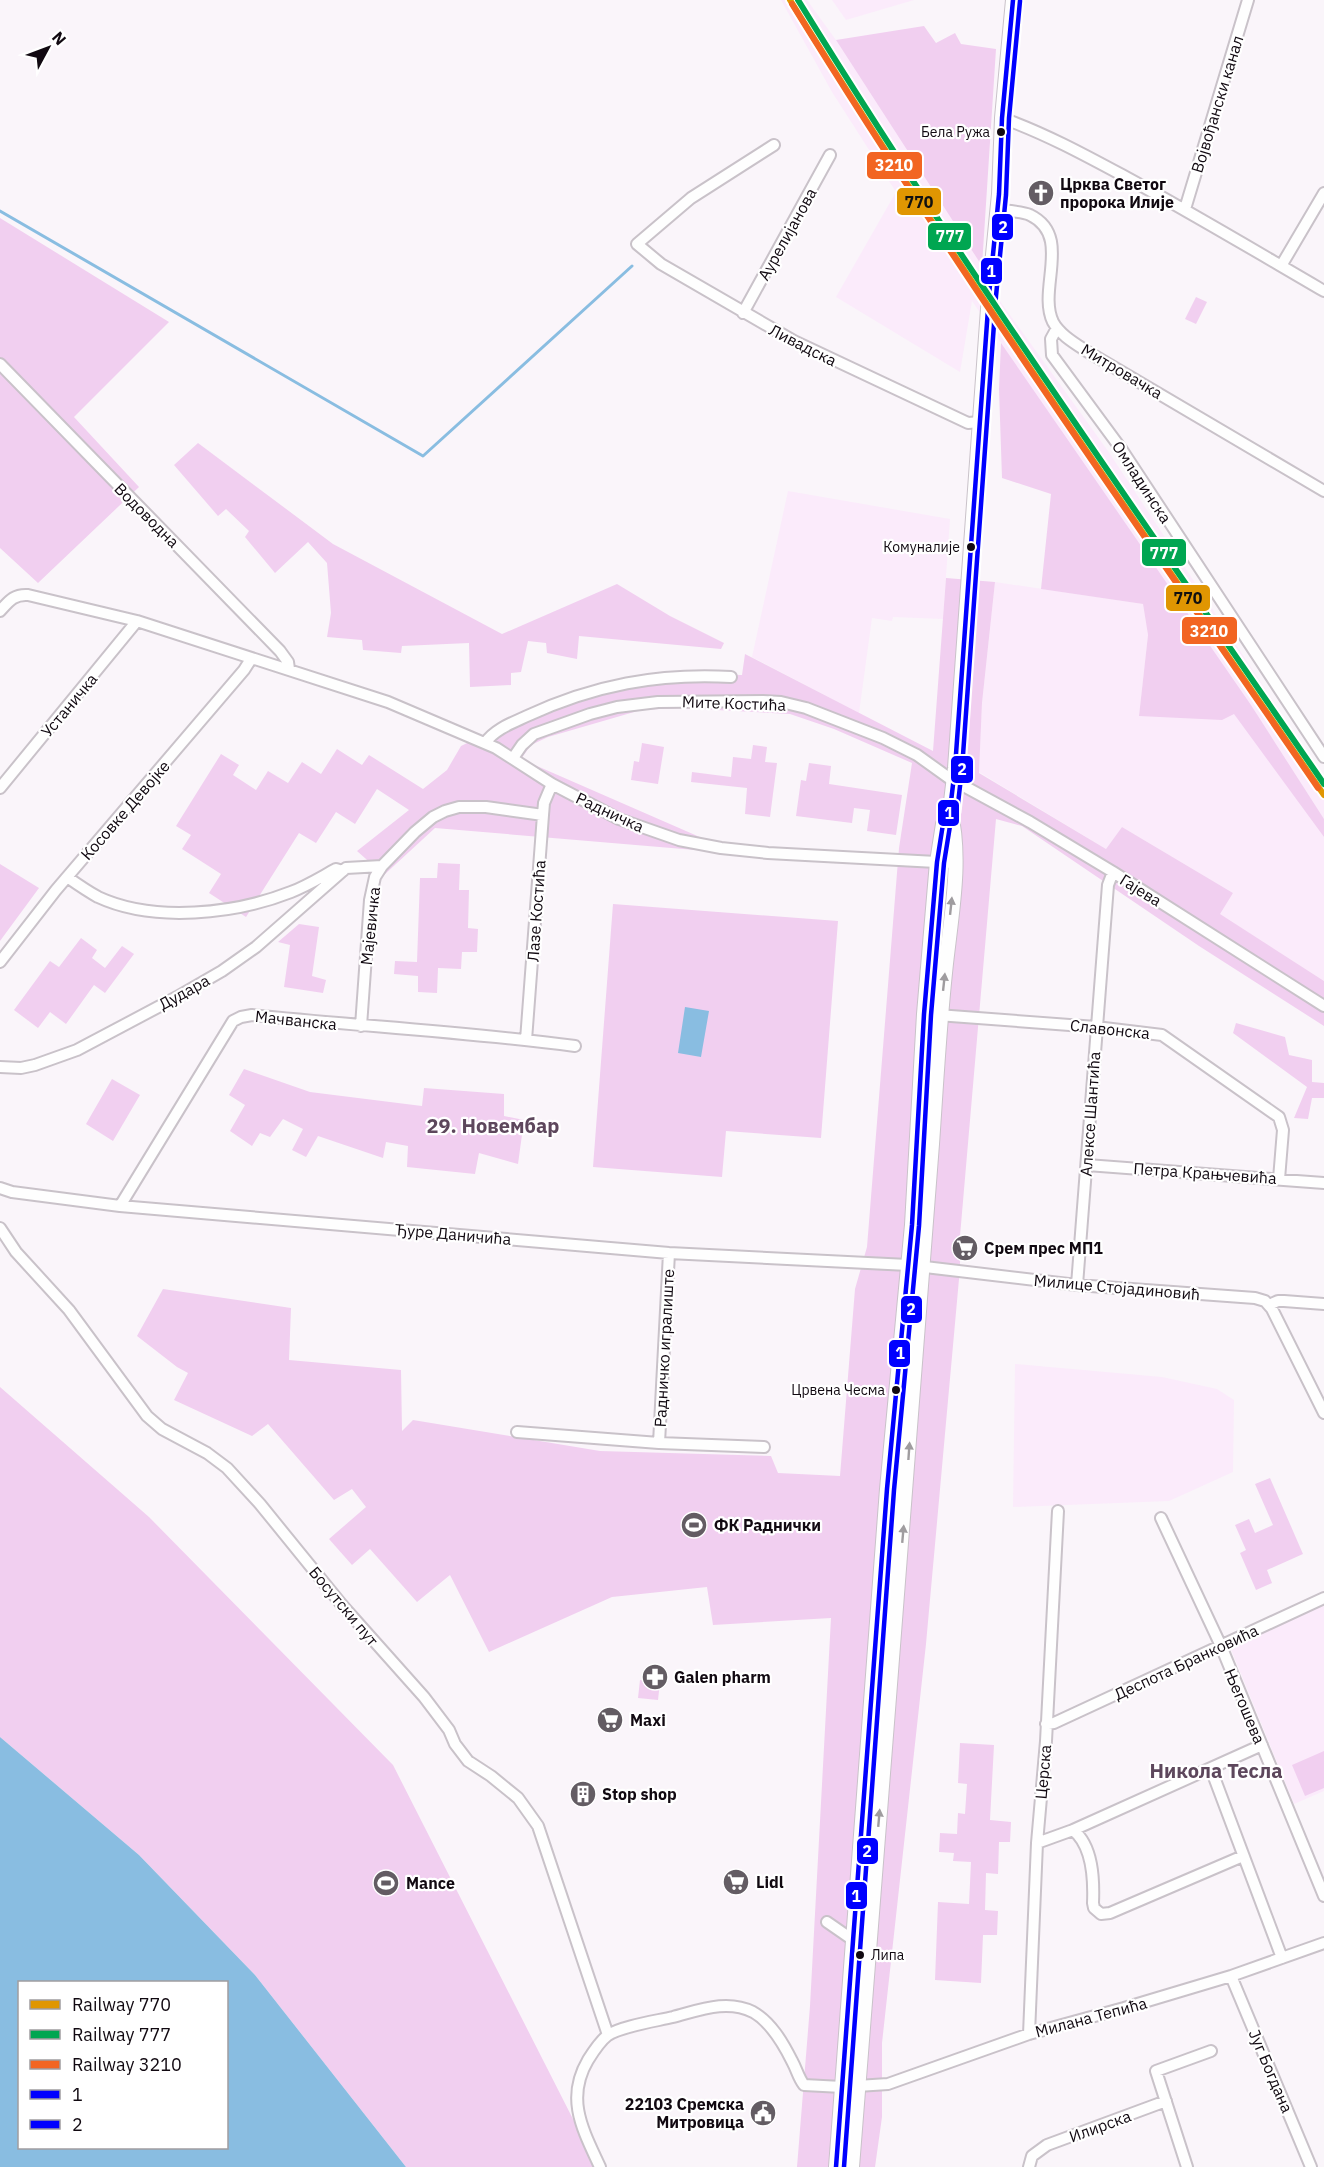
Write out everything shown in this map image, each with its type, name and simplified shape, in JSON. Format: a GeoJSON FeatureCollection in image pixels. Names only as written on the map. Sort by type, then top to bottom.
{"type":"FeatureCollection","features":[{"type":"Feature","properties":{"kind":"main road"},"geometry":{"type":"LineString","coordinates":[[836,2167],[887,1489],[908,1265],[924,1014],[937,862],[943,824],[950,810],[954,781],[989,295],[998,210],[1002,118],[1013,0]]}},
{"type":"Feature","properties":{"kind":"main road"},"geometry":{"type":"LineString","coordinates":[[852,2167],[941,1015],[955,863],[955,830],[950,810]]}},
{"type":"Feature","properties":{"kind":"street","name":"Војвођански канал"},"geometry":{"type":"LineString","coordinates":[[1185,209],[1248,0]]}},
{"type":"Feature","properties":{"kind":"street"},"geometry":{"type":"LineString","coordinates":[[1002,118],[1026,126],[1077,151],[1185,209],[1324,291]]}},
{"type":"Feature","properties":{"kind":"street","name":"Ливадска"},"geometry":{"type":"LineString","coordinates":[[774,146],[691,198],[637,244],[661,264],[794,341],[968,423],[981,422]]}},
{"type":"Feature","properties":{"kind":"street","name":"Аурелијанова"},"geometry":{"type":"LineString","coordinates":[[743,313],[830,155]]}},
{"type":"Feature","properties":{"kind":"street"},"geometry":{"type":"LineString","coordinates":[[1281,266],[1324,193]]}},
{"type":"Feature","properties":{"kind":"street"},"geometry":{"type":"LineString","coordinates":[[998,210],[1028,214],[1044,226],[1052,250],[1048,304],[1057,328]]}},
{"type":"Feature","properties":{"kind":"street","name":"Митровачка"},"geometry":{"type":"LineString","coordinates":[[1057,328],[1088,352],[1324,491]]}},
{"type":"Feature","properties":{"kind":"street","name":"Омладинска"},"geometry":{"type":"LineString","coordinates":[[1057,328],[1051,339],[1052,355],[1122,450],[1324,757]]}},
{"type":"Feature","properties":{"kind":"street","name":"Водоводна"},"geometry":{"type":"LineString","coordinates":[[0,364],[280,651],[288,662],[289,669]]}},
{"type":"Feature","properties":{"kind":"street"},"geometry":{"type":"LineString","coordinates":[[0,611],[19,594],[28,595],[137,621],[289,669]]}},
{"type":"Feature","properties":{"kind":"street","name":"Устаничка"},"geometry":{"type":"LineString","coordinates":[[0,788],[137,621]]}},
{"type":"Feature","properties":{"kind":"street","name":"Косовке Девојке"},"geometry":{"type":"LineString","coordinates":[[0,962],[67,877],[244,670],[251,658]]}},
{"type":"Feature","properties":{"kind":"street","name":"Радничка"},"geometry":{"type":"LineString","coordinates":[[289,669],[388,702],[485,743],[513,758],[552,784],[619,819],[679,840],[721,848],[768,853],[955,863]]}},
{"type":"Feature","properties":{"kind":"street"},"geometry":{"type":"LineString","coordinates":[[485,743],[493,734],[531,714],[615,684],[678,677],[731,677]]}},
{"type":"Feature","properties":{"kind":"street","name":"Мите Костића"},"geometry":{"type":"LineString","coordinates":[[513,758],[534,734],[617,707],[658,702],[781,702],[806,708],[883,738],[917,755],[954,781]]}},
{"type":"Feature","properties":{"kind":"street","name":"Гајева"},"geometry":{"type":"LineString","coordinates":[[954,781],[1030,822],[1113,872],[1324,1006]]}},
{"type":"Feature","properties":{"kind":"street","name":"Лазе Костића"},"geometry":{"type":"LineString","coordinates":[[526,1040],[544,803],[552,784]]}},
{"type":"Feature","properties":{"kind":"street","name":"Мајевичка"},"geometry":{"type":"LineString","coordinates":[[361,1026],[370,900],[375,877],[382,866],[415,832],[433,817],[445,811],[459,807],[486,807],[543,815]]}},
{"type":"Feature","properties":{"kind":"street"},"geometry":{"type":"LineString","coordinates":[[67,877],[85,890],[112,902],[164,912],[194,913],[248,906],[291,892],[336,869],[343,871],[351,867],[382,866]]}},
{"type":"Feature","properties":{"kind":"street","name":"Дудара"},"geometry":{"type":"LineString","coordinates":[[0,1067],[21,1068],[35,1065],[77,1050],[177,997],[222,971],[256,947],[343,871]]}},
{"type":"Feature","properties":{"kind":"street","name":"Алексе Шантића"},"geometry":{"type":"LineString","coordinates":[[1077,1285],[1108,885],[1113,872]]}},
{"type":"Feature","properties":{"kind":"street","name":"Славонска"},"geometry":{"type":"LineString","coordinates":[[924,1014],[1096,1027],[1162,1035],[1276,1114],[1281,1120],[1283,1130],[1279,1179]]}},
{"type":"Feature","properties":{"kind":"street","name":"Мачванска"},"geometry":{"type":"LineString","coordinates":[[120,1206],[236,1019],[252,1015],[575,1046]]}},
{"type":"Feature","properties":{"kind":"street","name":"Петра Крањчевића"},"geometry":{"type":"LineString","coordinates":[[1087,1165],[1324,1183]]}},
{"type":"Feature","properties":{"kind":"street","name":"Ђуре Даничића"},"geometry":{"type":"LineString","coordinates":[[0,1188],[12,1192],[120,1206],[669,1253],[908,1265]]}},
{"type":"Feature","properties":{"kind":"street","name":"Босутски пут"},"geometry":{"type":"LineString","coordinates":[[0,1228],[15,1252],[69,1310],[147,1416],[155,1424],[207,1453],[227,1468],[260,1504],[342,1605],[424,1697],[449,1730],[455,1744],[468,1761],[491,1776],[525,1807],[538,1826],[608,2035]]}},
{"type":"Feature","properties":{"kind":"street","name":"Радничко игралиште"},"geometry":{"type":"LineString","coordinates":[[659,1443],[669,1253]]}},
{"type":"Feature","properties":{"kind":"street","name":"Милице Стојадиновић"},"geometry":{"type":"LineString","coordinates":[[908,1265],[1077,1285],[1254,1298],[1265,1301],[1269,1305],[1284,1300],[1324,1304]]}},
{"type":"Feature","properties":{"kind":"street"},"geometry":{"type":"LineString","coordinates":[[1269,1305],[1324,1413]]}},
{"type":"Feature","properties":{"kind":"street","name":"Радничко игралиште"},"geometry":{"type":"LineString","coordinates":[[517,1432],[659,1443],[764,1447]]}},
{"type":"Feature","properties":{"kind":"street","name":"Церска"},"geometry":{"type":"LineString","coordinates":[[1029,2034],[1037,1843],[1058,1510]]}},
{"type":"Feature","properties":{"kind":"street","name":"Његошева"},"geometry":{"type":"LineString","coordinates":[[1161,1518],[1221,1646],[1324,1896]]}},
{"type":"Feature","properties":{"kind":"street","name":"Деспота Бранковића"},"geometry":{"type":"LineString","coordinates":[[1046,1725],[1324,1598]]}},
{"type":"Feature","properties":{"kind":"street"},"geometry":{"type":"LineString","coordinates":[[1037,1843],[1073,1830],[1262,1745]]}},
{"type":"Feature","properties":{"kind":"street"},"geometry":{"type":"LineString","coordinates":[[1210,1769],[1282,1958]]}},
{"type":"Feature","properties":{"kind":"street"},"geometry":{"type":"LineString","coordinates":[[1073,1830],[1080,1835],[1090,1856],[1093,1905],[1101,1914],[1110,1913],[1243,1856]]}},
{"type":"Feature","properties":{"kind":"street"},"geometry":{"type":"LineString","coordinates":[[827,1922],[853,1940]]}},
{"type":"Feature","properties":{"kind":"street","name":"Милана Тепића"},"geometry":{"type":"LineString","coordinates":[[608,2035],[643,2023],[733,2005],[754,2013],[776,2033],[794,2064],[797,2076],[804,2085],[842,2087],[888,2085],[1029,2034],[1231,1976],[1324,1943]]}},
{"type":"Feature","properties":{"kind":"street","name":"Југ Богдана"},"geometry":{"type":"LineString","coordinates":[[1231,1976],[1311,2167]]}},
{"type":"Feature","properties":{"kind":"street"},"geometry":{"type":"LineString","coordinates":[[600,2167],[582,2129],[577,2106],[577,2087],[582,2070],[608,2035]]}},
{"type":"Feature","properties":{"kind":"street"},"geometry":{"type":"LineString","coordinates":[[1187,2167],[1156,2071],[1211,2050]]}},
{"type":"Feature","properties":{"kind":"street","name":"Илирска"},"geometry":{"type":"LineString","coordinates":[[1029,2167],[1034,2152],[1047,2145],[1166,2101]]}},
{"type":"Feature","properties":{"kind":"shaded area"},"geometry":{"type":"Polygon","coordinates":[[[781,0],[807,0],[836,40],[982,266],[997,297],[1108,451],[1324,778],[1324,819],[1251,705],[972,301],[960,372],[836,297],[896,192],[832,92],[781,0]]]}},
{"type":"Feature","properties":{"kind":"shaded area"},"geometry":{"type":"Polygon","coordinates":[[[832,0],[914,0],[846,20],[832,0]]]}},
{"type":"Feature","properties":{"kind":"shaded area"},"geometry":{"type":"Polygon","coordinates":[[[924,26],[936,43],[955,33],[961,44],[996,49],[982,266],[836,40],[924,26]]]}},
{"type":"Feature","properties":{"kind":"shaded area"},"geometry":{"type":"Polygon","coordinates":[[[0,218],[169,322],[74,417],[139,487],[38,583],[0,548],[0,218]]]}},
{"type":"Feature","properties":{"kind":"shaded area"},"geometry":{"type":"Polygon","coordinates":[[[1196,297],[1207,302],[1196,324],[1185,319],[1196,297]]]}},
{"type":"Feature","properties":{"kind":"shaded area"},"geometry":{"type":"Polygon","coordinates":[[[1001,343],[1251,705],[1324,819],[1324,837],[1234,714],[1222,720],[1139,716],[1148,635],[1143,604],[1041,589],[1051,494],[1002,478],[999,389],[1001,343]]]}},
{"type":"Feature","properties":{"kind":"shaded area"},"geometry":{"type":"Polygon","coordinates":[[[198,443],[333,544],[502,634],[617,584],[670,616],[724,643],[721,649],[579,636],[577,659],[547,653],[546,643],[528,641],[521,672],[511,673],[511,685],[470,687],[469,643],[402,646],[401,653],[363,650],[362,640],[327,637],[331,613],[327,563],[308,542],[275,573],[245,537],[249,531],[226,509],[218,516],[174,465],[198,443]]]}},
{"type":"Feature","properties":{"kind":"shaded area"},"geometry":{"type":"Polygon","coordinates":[[[788,491],[950,519],[943,619],[893,617],[892,621],[872,618],[859,713],[752,657],[788,491]]]}},
{"type":"Feature","properties":{"kind":"shaded area"},"geometry":{"type":"Polygon","coordinates":[[[946,578],[995,582],[982,703],[979,773],[1106,849],[1122,827],[1233,893],[1220,914],[1324,981],[1324,1026],[1199,946],[1022,826],[996,819],[960,1236],[960,1268],[926,1644],[882,2043],[882,2117],[875,2167],[797,2167],[810,2006],[831,1618],[713,1625],[707,1587],[612,1597],[489,1652],[450,1575],[417,1602],[370,1549],[352,1565],[329,1539],[366,1507],[352,1489],[334,1500],[268,1424],[252,1436],[174,1400],[188,1373],[137,1336],[163,1289],[291,1308],[289,1360],[401,1370],[402,1431],[413,1420],[600,1451],[771,1456],[778,1473],[840,1476],[855,1289],[867,1247],[899,848],[912,763],[834,729],[790,714],[679,708],[641,710],[548,737],[531,745],[521,759],[702,838],[695,850],[435,828],[384,875],[357,851],[409,810],[377,789],[355,824],[336,812],[316,843],[299,833],[246,917],[209,893],[221,874],[182,849],[191,835],[176,826],[221,754],[239,765],[233,775],[256,790],[268,771],[288,783],[302,762],[321,774],[337,749],[362,765],[369,755],[423,789],[447,770],[461,746],[538,708],[692,674],[742,675],[745,654],[933,751],[946,578]]]}},
{"type":"Feature","properties":{"kind":"shaded area"},"geometry":{"type":"Polygon","coordinates":[[[995,582],[1143,604],[1148,635],[1139,716],[1234,713],[1324,837],[1324,981],[1219,914],[1233,893],[1122,827],[1106,849],[979,772],[982,703],[995,582]]]}},
{"type":"Feature","properties":{"kind":"shaded area"},"geometry":{"type":"Polygon","coordinates":[[[642,743],[664,747],[658,784],[631,780],[634,761],[639,762],[642,743]]]}},
{"type":"Feature","properties":{"kind":"shaded area"},"geometry":{"type":"Polygon","coordinates":[[[753,745],[767,747],[765,762],[777,763],[770,817],[745,814],[747,788],[691,782],[692,772],[731,777],[733,757],[751,759],[753,745]]]}},
{"type":"Feature","properties":{"kind":"shaded area"},"geometry":{"type":"Polygon","coordinates":[[[809,763],[831,766],[829,784],[902,795],[896,835],[867,831],[870,810],[854,808],[852,823],[796,816],[801,780],[806,781],[809,763]]]}},
{"type":"Feature","properties":{"kind":"shaded area"},"geometry":{"type":"Polygon","coordinates":[[[438,863],[460,864],[459,890],[469,890],[468,928],[478,929],[477,952],[462,952],[461,969],[438,968],[437,993],[418,992],[418,976],[394,974],[395,961],[417,962],[420,878],[437,878],[438,863]]]}},
{"type":"Feature","properties":{"kind":"shaded area"},"geometry":{"type":"Polygon","coordinates":[[[0,864],[39,888],[0,941],[0,864]]]}},
{"type":"Feature","properties":{"kind":"shaded area"},"geometry":{"type":"Polygon","coordinates":[[[613,904],[838,921],[821,1138],[726,1131],[722,1177],[593,1167],[613,904]]]}},
{"type":"Feature","properties":{"kind":"shaded area"},"geometry":{"type":"Polygon","coordinates":[[[299,924],[319,927],[312,976],[326,980],[323,993],[284,987],[290,945],[278,942],[299,924]]]}},
{"type":"Feature","properties":{"kind":"shaded area"},"geometry":{"type":"Polygon","coordinates":[[[81,938],[97,950],[92,958],[105,968],[122,946],[134,954],[105,993],[94,985],[66,1024],[50,1012],[38,1028],[14,1010],[50,961],[59,967],[81,938]]]}},
{"type":"Feature","properties":{"kind":"shaded area"},"geometry":{"type":"Polygon","coordinates":[[[1236,1023],[1285,1037],[1289,1055],[1312,1060],[1312,1082],[1324,1083],[1324,1098],[1312,1098],[1308,1119],[1294,1118],[1307,1087],[1233,1033],[1236,1023]]]}},
{"type":"Feature","properties":{"kind":"shaded area"},"geometry":{"type":"Polygon","coordinates":[[[244,1069],[310,1092],[422,1106],[424,1088],[504,1094],[504,1116],[524,1120],[518,1164],[479,1153],[475,1174],[407,1167],[408,1146],[386,1142],[383,1158],[318,1136],[306,1157],[292,1150],[303,1129],[283,1119],[270,1137],[260,1133],[252,1146],[230,1131],[245,1105],[229,1095],[244,1069]]]}},
{"type":"Feature","properties":{"kind":"shaded area"},"geometry":{"type":"Polygon","coordinates":[[[112,1079],[140,1095],[113,1141],[86,1124],[112,1079]]]}},
{"type":"Feature","properties":{"kind":"shaded area"},"geometry":{"type":"Polygon","coordinates":[[[1015,1364],[1162,1377],[1217,1389],[1234,1400],[1233,1472],[1169,1501],[1013,1507],[1015,1364]]]}},
{"type":"Feature","properties":{"kind":"shaded area"},"geometry":{"type":"Polygon","coordinates":[[[0,1387],[149,1517],[393,1765],[575,2123],[593,2167],[406,2167],[255,1975],[139,1855],[0,1737],[0,1387]]]}},
{"type":"Feature","properties":{"kind":"shaded area"},"geometry":{"type":"Polygon","coordinates":[[[1270,1478],[1303,1554],[1267,1570],[1272,1583],[1256,1590],[1240,1553],[1246,1550],[1235,1525],[1249,1519],[1255,1533],[1273,1525],[1255,1484],[1270,1478]]]}},
{"type":"Feature","properties":{"kind":"shaded area"},"geometry":{"type":"Polygon","coordinates":[[[1324,1605],[1324,1791],[1294,1804],[1230,1647],[1324,1605]]]}},
{"type":"Feature","properties":{"kind":"shaded area"},"geometry":{"type":"Polygon","coordinates":[[[640,1680],[660,1682],[658,1700],[638,1698],[640,1680]]]}},
{"type":"Feature","properties":{"kind":"shaded area"},"geometry":{"type":"Polygon","coordinates":[[[960,1743],[994,1745],[990,1820],[1011,1822],[1010,1842],[999,1842],[998,1874],[986,1873],[985,1910],[998,1911],[997,1935],[983,1935],[981,1983],[935,1980],[938,1902],[969,1904],[971,1862],[953,1861],[954,1853],[939,1852],[940,1833],[957,1834],[958,1813],[965,1814],[967,1784],[958,1783],[960,1743]]]}},
{"type":"Feature","properties":{"kind":"shaded area"},"geometry":{"type":"Polygon","coordinates":[[[1324,1751],[1324,1788],[1305,1796],[1292,1765],[1324,1751]]]}},
{"type":"Feature","properties":{"kind":"water"},"geometry":{"type":"Polygon","coordinates":[[[685,1007],[709,1011],[701,1057],[678,1053],[685,1007]]]}},
{"type":"Feature","properties":{"kind":"water"},"geometry":{"type":"Polygon","coordinates":[[[0,1737],[139,1855],[255,1975],[406,2167],[0,2167],[0,1737]]]}},
{"type":"Feature","properties":{"kind":"waterway"},"geometry":{"type":"LineString","coordinates":[[0,211],[423,456],[632,266]]}},
{"type":"Feature","properties":{"kind":"rail line","name":"770"},"geometry":{"type":"LineString","coordinates":[[790,0],[985,301],[1324,795]]}},
{"type":"Feature","properties":{"kind":"rail line","name":"777"},"geometry":{"type":"LineString","coordinates":[[798,0],[990,298],[1324,784]]}},
{"type":"Feature","properties":{"kind":"rail line","name":"3210"},"geometry":{"type":"LineString","coordinates":[[792,4],[984,302],[1318,788]]}},
{"type":"Feature","properties":{"kind":"transit line","name":"1"},"geometry":{"type":"LineString","coordinates":[[836,2167],[887,1489],[912,1225],[924,1014],[937,862],[943,824],[950,810],[955,768],[989,295],[999,194],[1002,118],[1013,0]]}},
{"type":"Feature","properties":{"kind":"transit line","name":"2"},"geometry":{"type":"LineString","coordinates":[[844,2167],[894,1490],[919,1226],[931,1015],[944,863],[950,826],[957,812],[962,769],[996,296],[1006,195],[1009,118],[1020,1]]}},
{"type":"Feature","properties":{"kind":"place","name":"Бела Ружа"},"geometry":{"type":"Point","coordinates":[1001,132]}},
{"type":"Feature","properties":{"kind":"place","name":"Црква Светог пророка Илије"},"geometry":{"type":"Point","coordinates":[1041,193]}},
{"type":"Feature","properties":{"kind":"place","name":"Комуналије"},"geometry":{"type":"Point","coordinates":[971,547]}},
{"type":"Feature","properties":{"kind":"place","name":"Срем прес МП1"},"geometry":{"type":"Point","coordinates":[965,1248]}},
{"type":"Feature","properties":{"kind":"place","name":"Црвена Чесма"},"geometry":{"type":"Point","coordinates":[896,1390]}},
{"type":"Feature","properties":{"kind":"place","name":"ФК Раднички"},"geometry":{"type":"Point","coordinates":[694,1525]}},
{"type":"Feature","properties":{"kind":"place","name":"Galen pharm"},"geometry":{"type":"Point","coordinates":[655,1677]}},
{"type":"Feature","properties":{"kind":"place","name":"Maxi"},"geometry":{"type":"Point","coordinates":[610,1720]}},
{"type":"Feature","properties":{"kind":"place","name":"Stop shop"},"geometry":{"type":"Point","coordinates":[583,1794]}},
{"type":"Feature","properties":{"kind":"place","name":"Lidl"},"geometry":{"type":"Point","coordinates":[736,1882]}},
{"type":"Feature","properties":{"kind":"place","name":"Mance"},"geometry":{"type":"Point","coordinates":[386,1883]}},
{"type":"Feature","properties":{"kind":"place","name":"Липа"},"geometry":{"type":"Point","coordinates":[860,1955]}},
{"type":"Feature","properties":{"kind":"place","name":"22103 Сремска Митровица"},"geometry":{"type":"Point","coordinates":[763,2113]}},
{"type":"Feature","properties":{"kind":"district","name":"29. Новембар"},"geometry":{"type":"Point","coordinates":[493,1125]}},
{"type":"Feature","properties":{"kind":"district","name":"Никола Тесла"},"geometry":{"type":"Point","coordinates":[1216,1770]}}]}
